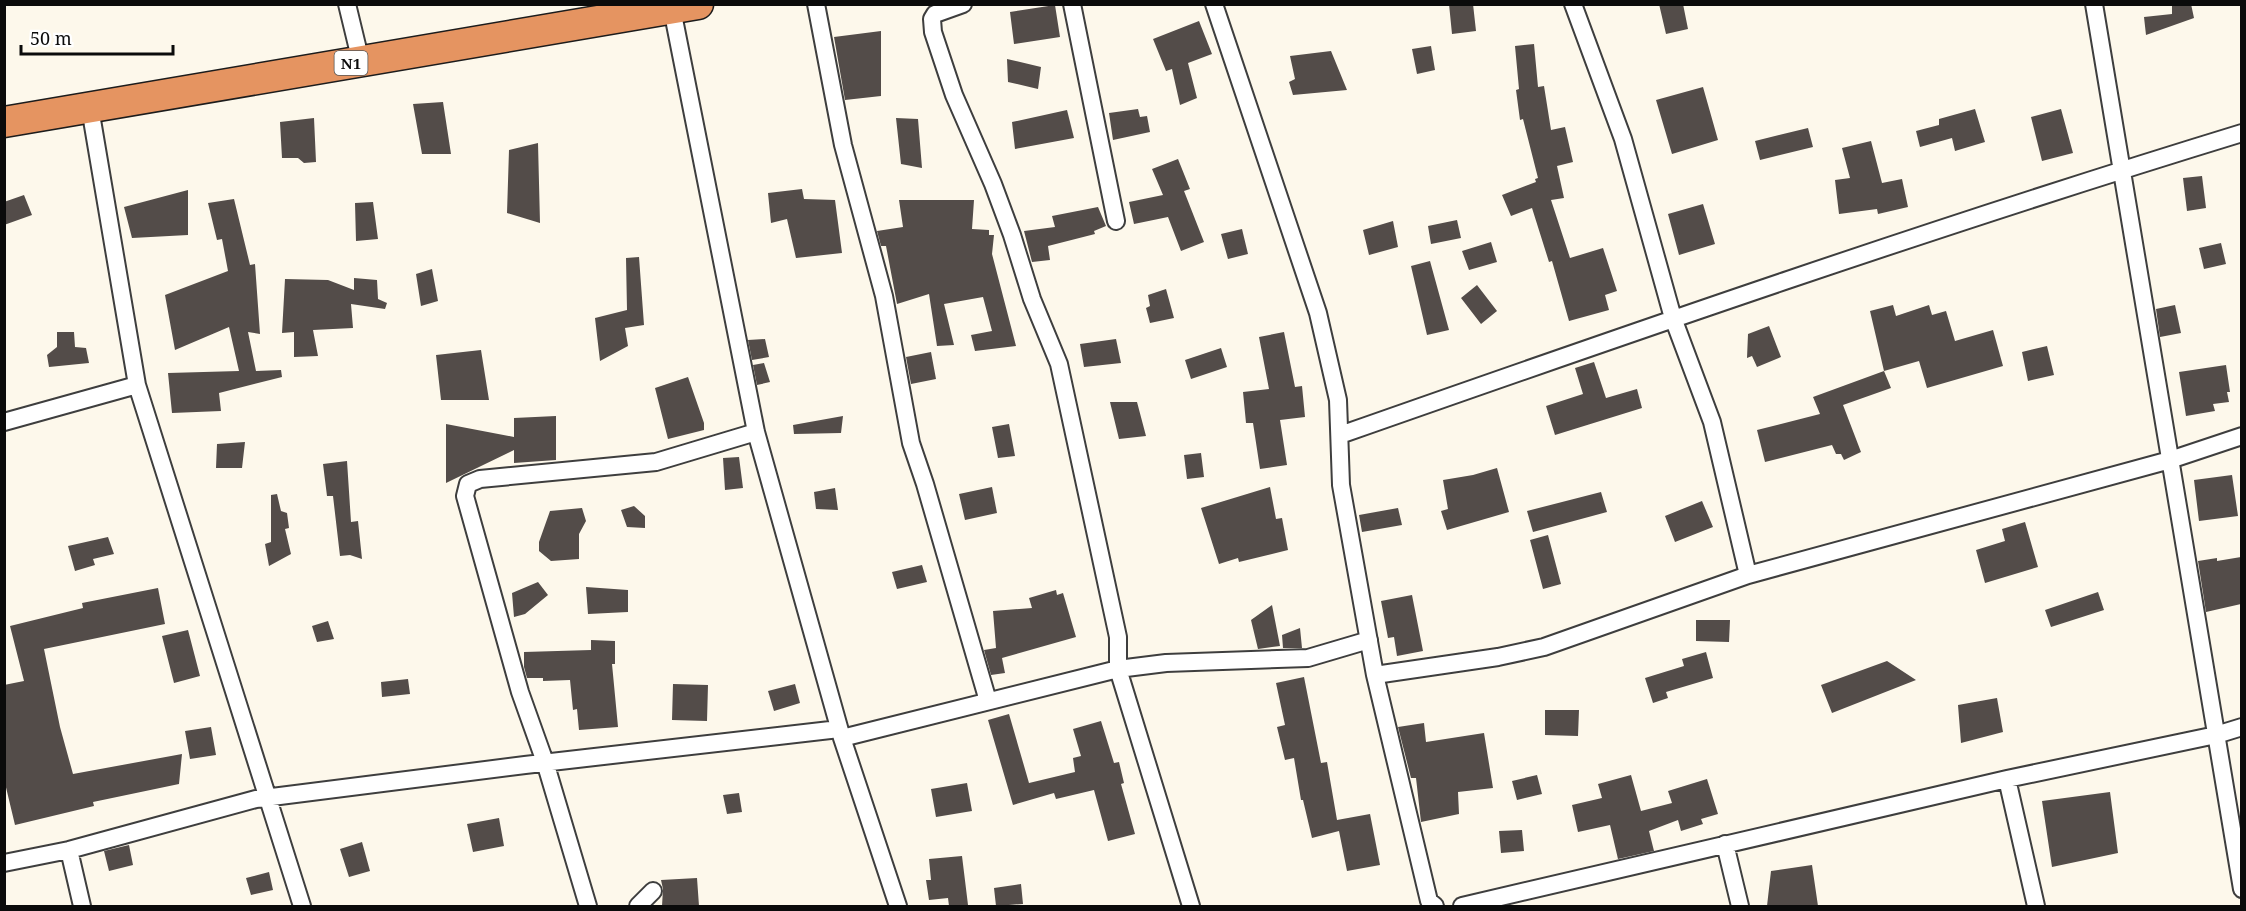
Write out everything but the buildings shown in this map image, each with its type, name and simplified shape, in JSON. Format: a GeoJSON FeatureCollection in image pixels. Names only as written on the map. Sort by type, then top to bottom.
{"type":"FeatureCollection","features":[{"type":"Feature","properties":{"kind":"highway","name":"N1"},"geometry":{"type":"LineString","coordinates":[[4,122],[685,7]]}},
{"type":"Feature","properties":{"kind":"street"},"geometry":{"type":"LineString","coordinates":[[347,4],[361,62]]}},
{"type":"Feature","properties":{"kind":"street"},"geometry":{"type":"LineString","coordinates":[[816,4],[843,146],[878,273],[911,443],[988,701]]}},
{"type":"Feature","properties":{"kind":"street"},"geometry":{"type":"LineString","coordinates":[[963,4],[935,14],[932,19],[933,32],[954,95],[993,184],[1032,299],[1059,364],[1118,637],[1118,669],[1191,906]]}},
{"type":"Feature","properties":{"kind":"street"},"geometry":{"type":"LineString","coordinates":[[1072,4],[1116,221]]}},
{"type":"Feature","properties":{"kind":"street"},"geometry":{"type":"LineString","coordinates":[[1214,4],[1318,313],[1338,400],[1341,485],[1375,675],[1429,901],[1436,906]]}},
{"type":"Feature","properties":{"kind":"street"},"geometry":{"type":"LineString","coordinates":[[1573,4],[1623,139],[1673,318],[1714,431],[1748,575]]}},
{"type":"Feature","properties":{"kind":"street"},"geometry":{"type":"LineString","coordinates":[[2094,4],[2241,889]]}},
{"type":"Feature","properties":{"kind":"street"},"geometry":{"type":"LineString","coordinates":[[685,7],[756,432],[840,734],[898,906]]}},
{"type":"Feature","properties":{"kind":"street"},"geometry":{"type":"LineString","coordinates":[[90,108],[137,385],[302,906]]}},
{"type":"Feature","properties":{"kind":"street"},"geometry":{"type":"LineString","coordinates":[[1340,435],[1673,318],[2122,169],[2241,133]]}},
{"type":"Feature","properties":{"kind":"street"},"geometry":{"type":"LineString","coordinates":[[4,422],[137,385]]}},
{"type":"Feature","properties":{"kind":"street"},"geometry":{"type":"LineString","coordinates":[[588,906],[545,762],[520,692],[465,496],[468,484],[480,479],[656,462],[756,432]]}},
{"type":"Feature","properties":{"kind":"street"},"geometry":{"type":"LineString","coordinates":[[1375,675],[1498,657],[1544,646],[1748,575],[2170,460],[2241,436]]}},
{"type":"Feature","properties":{"kind":"street"},"geometry":{"type":"LineString","coordinates":[[4,863],[69,850],[268,797],[545,762],[840,734],[1118,669],[1166,663],[1308,658],[1369,640]]}},
{"type":"Feature","properties":{"kind":"street"},"geometry":{"type":"LineString","coordinates":[[1462,906],[2007,779],[2216,735],[2241,727]]}},
{"type":"Feature","properties":{"kind":"street"},"geometry":{"type":"LineString","coordinates":[[2007,779],[2036,906]]}},
{"type":"Feature","properties":{"kind":"street"},"geometry":{"type":"LineString","coordinates":[[1725,844],[1740,906]]}},
{"type":"Feature","properties":{"kind":"street"},"geometry":{"type":"LineString","coordinates":[[69,850],[82,906]]}},
{"type":"Feature","properties":{"kind":"street"},"geometry":{"type":"LineString","coordinates":[[638,906],[653,891]]}}]}
